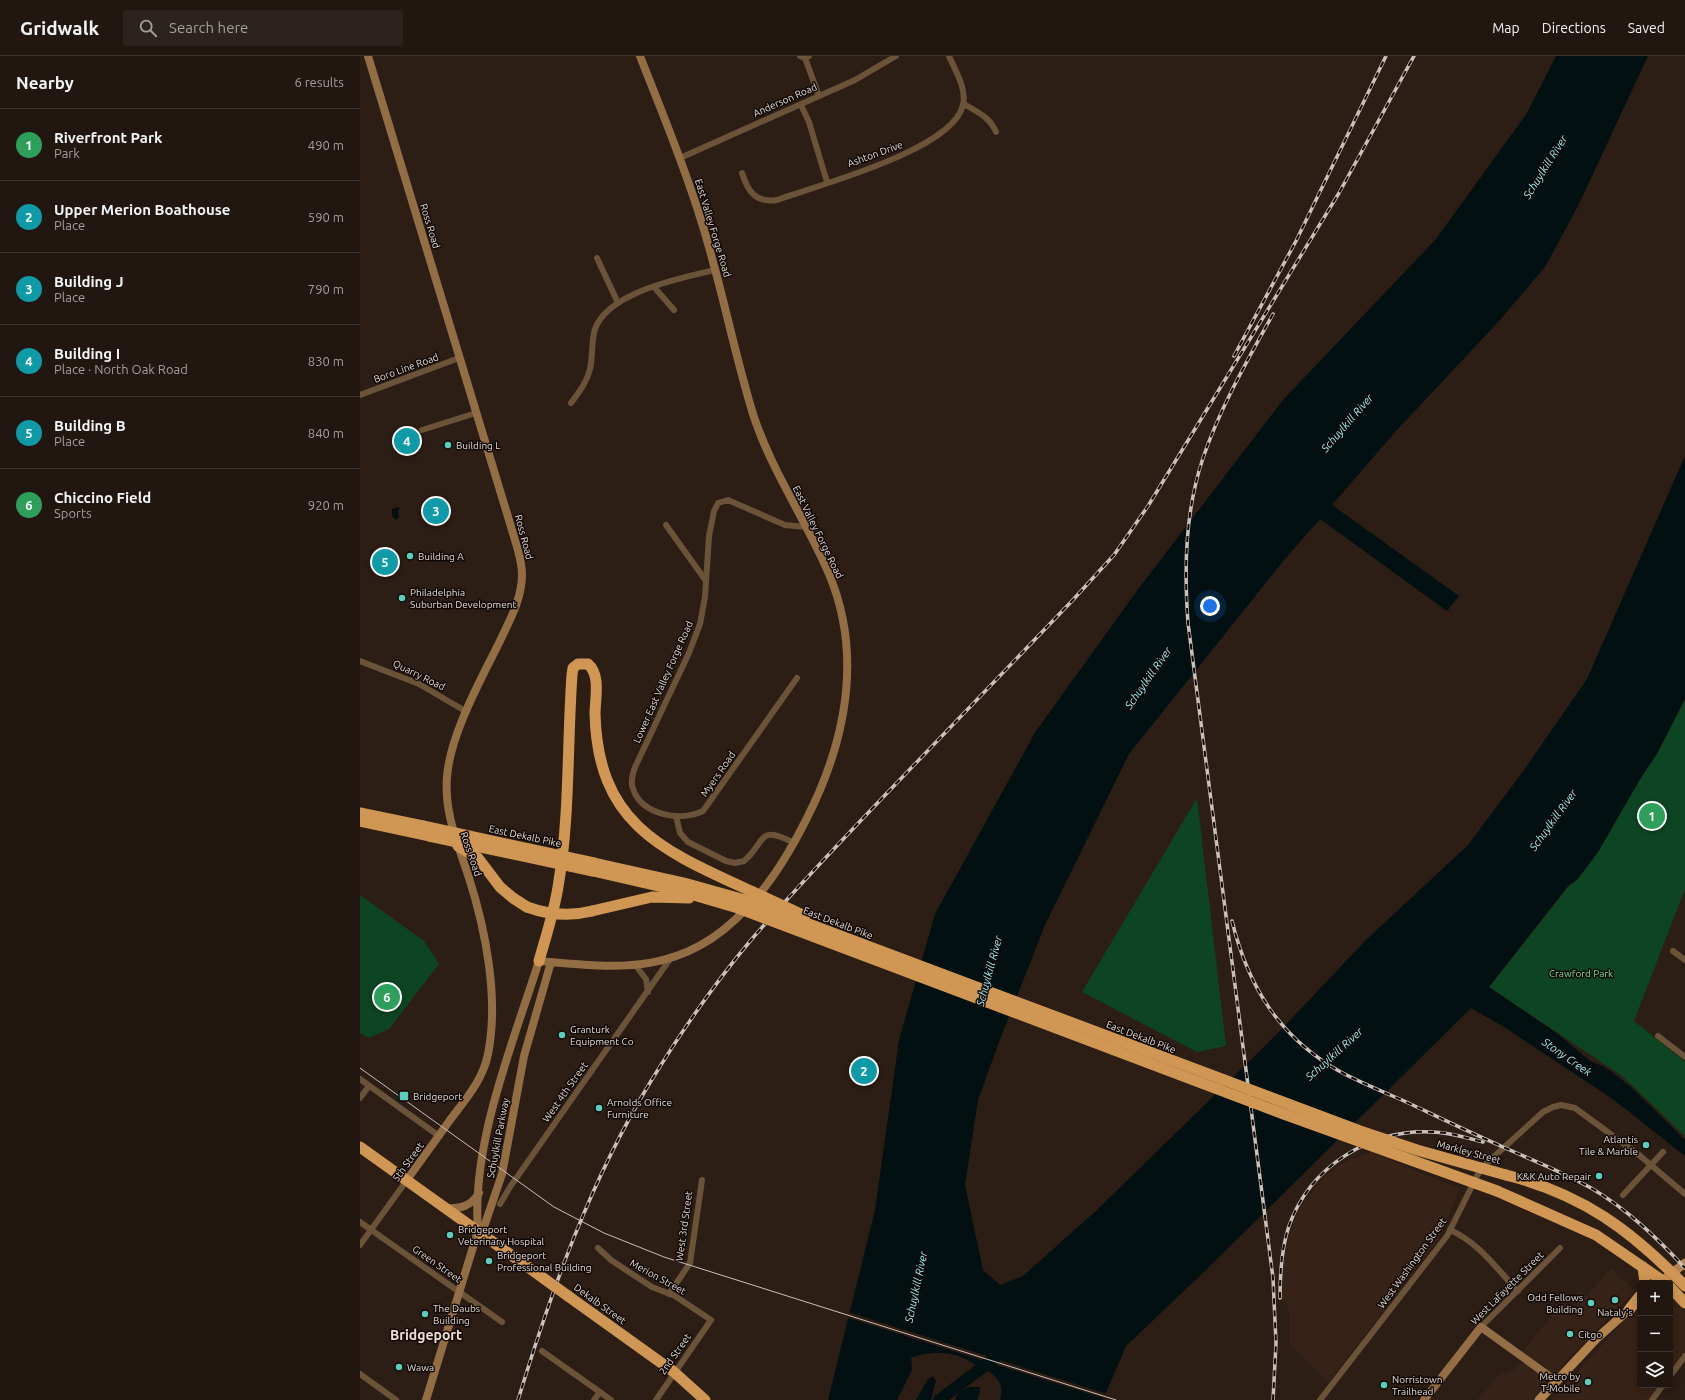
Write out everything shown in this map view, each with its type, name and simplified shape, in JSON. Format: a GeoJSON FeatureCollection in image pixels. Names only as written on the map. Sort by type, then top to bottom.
{"type":"FeatureCollection","features":[{"type":"Feature","properties":{"kind":"highway"},"geometry":{"type":"LineString","coordinates":[[539,961],[554,905],[560,872],[565,828],[572,675],[573,668],[578,664],[588,664],[595,674],[596,727],[599,752],[607,780],[624,811],[644,832],[667,851],[805,916],[812,926]]}},
{"type":"Feature","properties":{"kind":"highway","name":"East Dekalb Pike"},"geometry":{"type":"LineString","coordinates":[[360,813],[426,831],[594,867],[684,883],[1289,1110]]}},
{"type":"Feature","properties":{"kind":"highway","name":"East Dekalb Pike"},"geometry":{"type":"LineString","coordinates":[[360,821],[426,831]]}},
{"type":"Feature","properties":{"kind":"highway"},"geometry":{"type":"LineString","coordinates":[[458,846],[478,858],[500,887],[513,898],[527,907],[545,913],[564,915],[592,911],[643,898],[660,896],[686,899],[697,895]]}},
{"type":"Feature","properties":{"kind":"highway","name":"East Dekalb Pike"},"geometry":{"type":"LineString","coordinates":[[594,867],[697,895],[741,904],[812,926],[1289,1110]]}},
{"type":"Feature","properties":{"kind":"highway"},"geometry":{"type":"LineString","coordinates":[[1289,1110],[1497,1191],[1596,1234],[1661,1280]]}},
{"type":"Feature","properties":{"kind":"highway","name":"Markley Street"},"geometry":{"type":"LineString","coordinates":[[1289,1110],[1409,1148],[1506,1175],[1556,1191],[1610,1220],[1628,1232],[1685,1286]]}},
{"type":"Feature","properties":{"kind":"highway","name":"Dekalb Street"},"geometry":{"type":"LineString","coordinates":[[360,1146],[674,1372],[706,1400]]}},
{"type":"Feature","properties":{"kind":"highway"},"geometry":{"type":"LineString","coordinates":[[1643,1267],[1645,1280]]}},
{"type":"Feature","properties":{"kind":"highway"},"geometry":{"type":"LineString","coordinates":[[1673,1291],[1685,1303]]}},
{"type":"Feature","properties":{"kind":"highway"},"geometry":{"type":"LineString","coordinates":[[1629,1310],[1637,1300]]}},
{"type":"Feature","properties":{"kind":"main road","name":"Ross Road"},"geometry":{"type":"LineString","coordinates":[[368,56],[512,530],[522,573],[521,588],[512,616],[467,712],[452,751],[447,775],[446,789],[449,819],[481,921],[490,988],[489,1052],[484,1070],[472,1090]]}},
{"type":"Feature","properties":{"kind":"main road","name":"East Valley Forge Road"},"geometry":{"type":"LineString","coordinates":[[539,961],[602,966],[636,966],[670,959],[703,944],[733,923],[760,893],[794,843],[815,802],[832,757],[845,707],[848,673],[846,641],[840,607],[828,573],[764,444],[748,397],[701,218],[680,158],[640,56]]}},
{"type":"Feature","properties":{"kind":"main road","name":"Schuylkill Parkway"},"geometry":{"type":"LineString","coordinates":[[478,1231],[479,1192],[483,1150],[491,1115],[539,961]]}},
{"type":"Feature","properties":{"kind":"main road","name":"Schuylkill Parkway"},"geometry":{"type":"LineString","coordinates":[[478,1231],[485,1224],[502,1174],[524,1056],[551,962]]}},
{"type":"Feature","properties":{"kind":"main road","name":"5th Street"},"geometry":{"type":"LineString","coordinates":[[407,1180],[472,1090]]}},
{"type":"Feature","properties":{"kind":"main road"},"geometry":{"type":"LineString","coordinates":[[446,1208],[466,1206],[473,1201],[479,1192]]}},
{"type":"Feature","properties":{"kind":"main road"},"geometry":{"type":"LineString","coordinates":[[426,1400],[478,1231]]}},
{"type":"Feature","properties":{"kind":"main road"},"geometry":{"type":"LineString","coordinates":[[1667,1280],[1672,1273],[1685,1263]]}},
{"type":"Feature","properties":{"kind":"main road"},"geometry":{"type":"LineString","coordinates":[[1544,1398],[1556,1382],[1596,1339],[1637,1303]]}},
{"type":"Feature","properties":{"kind":"main road"},"geometry":{"type":"LineString","coordinates":[[1481,1327],[1556,1382]]}},
{"type":"Feature","properties":{"kind":"main road","name":"West Lafayette Street"},"geometry":{"type":"LineString","coordinates":[[1424,1400],[1481,1327]]}},
{"type":"Feature","properties":{"kind":"street","name":"Anderson Road"},"geometry":{"type":"LineString","coordinates":[[680,158],[868,74],[896,56]]}},
{"type":"Feature","properties":{"kind":"street"},"geometry":{"type":"LineString","coordinates":[[949,56],[962,85],[964,104],[985,117],[996,132]]}},
{"type":"Feature","properties":{"kind":"street"},"geometry":{"type":"LineString","coordinates":[[804,57],[819,96]]}},
{"type":"Feature","properties":{"kind":"street"},"geometry":{"type":"LineString","coordinates":[[801,104],[809,122],[827,182]]}},
{"type":"Feature","properties":{"kind":"street","name":"Ashton Drive"},"geometry":{"type":"LineString","coordinates":[[742,173],[745,184],[754,196],[769,202],[898,157],[916,149],[950,125],[961,111],[964,104]]}},
{"type":"Feature","properties":{"kind":"street"},"geometry":{"type":"LineString","coordinates":[[596,258],[618,303]]}},
{"type":"Feature","properties":{"kind":"street"},"geometry":{"type":"LineString","coordinates":[[571,403],[586,380],[590,370],[595,329],[606,312],[618,303],[663,283],[715,270]]}},
{"type":"Feature","properties":{"kind":"street"},"geometry":{"type":"LineString","coordinates":[[654,287],[674,310]]}},
{"type":"Feature","properties":{"kind":"street","name":"Boro Line Road"},"geometry":{"type":"LineString","coordinates":[[360,395],[460,358]]}},
{"type":"Feature","properties":{"kind":"street"},"geometry":{"type":"LineString","coordinates":[[422,430],[476,413]]}},
{"type":"Feature","properties":{"kind":"street","name":"Lower East Valley Forge Road"},"geometry":{"type":"LineString","coordinates":[[676,816],[655,812],[646,806],[633,790],[632,774],[695,638],[704,610],[711,526],[716,507],[721,501],[732,501],[785,525],[806,527]]}},
{"type":"Feature","properties":{"kind":"street"},"geometry":{"type":"LineString","coordinates":[[666,524],[706,582]]}},
{"type":"Feature","properties":{"kind":"street","name":"Quarry Road"},"geometry":{"type":"LineString","coordinates":[[360,661],[420,684],[467,712]]}},
{"type":"Feature","properties":{"kind":"street","name":"Myers Road"},"geometry":{"type":"LineString","coordinates":[[676,816],[696,814],[709,804],[797,678]]}},
{"type":"Feature","properties":{"kind":"street"},"geometry":{"type":"LineString","coordinates":[[676,816],[678,829],[683,838],[730,862],[744,861],[761,839],[767,835],[780,836],[794,843]]}},
{"type":"Feature","properties":{"kind":"street"},"geometry":{"type":"LineString","coordinates":[[1673,951],[1685,960]]}},
{"type":"Feature","properties":{"kind":"street","name":"West 4th Street"},"geometry":{"type":"LineString","coordinates":[[500,1204],[510,1187],[670,959]]}},
{"type":"Feature","properties":{"kind":"street"},"geometry":{"type":"LineString","coordinates":[[636,966],[646,980],[648,992]]}},
{"type":"Feature","properties":{"kind":"street"},"geometry":{"type":"LineString","coordinates":[[1658,1036],[1685,1057]]}},
{"type":"Feature","properties":{"kind":"street"},"geometry":{"type":"LineString","coordinates":[[360,1079],[438,1136]]}},
{"type":"Feature","properties":{"kind":"street"},"geometry":{"type":"LineString","coordinates":[[360,1098],[369,1086]]}},
{"type":"Feature","properties":{"kind":"street","name":"West Washington Street"},"geometry":{"type":"LineString","coordinates":[[1320,1400],[1450,1230],[1478,1174],[1488,1162],[1543,1112],[1561,1105],[1575,1108],[1652,1166]]}},
{"type":"Feature","properties":{"kind":"street"},"geometry":{"type":"LineString","coordinates":[[1623,1195],[1652,1166],[1663,1152]]}},
{"type":"Feature","properties":{"kind":"street"},"geometry":{"type":"LineString","coordinates":[[1652,1166],[1685,1194]]}},
{"type":"Feature","properties":{"kind":"street","name":"5th Street"},"geometry":{"type":"LineString","coordinates":[[360,1246],[407,1180]]}},
{"type":"Feature","properties":{"kind":"street","name":"West 3rd Street"},"geometry":{"type":"LineString","coordinates":[[669,1294],[690,1263],[702,1180]]}},
{"type":"Feature","properties":{"kind":"street","name":"Green Street"},"geometry":{"type":"LineString","coordinates":[[360,1222],[502,1322]]}},
{"type":"Feature","properties":{"kind":"street"},"geometry":{"type":"LineString","coordinates":[[1450,1230],[1476,1246],[1518,1291]]}},
{"type":"Feature","properties":{"kind":"street","name":"Merion Street"},"geometry":{"type":"LineString","coordinates":[[598,1248],[611,1260],[652,1287],[669,1294],[711,1320]]}},
{"type":"Feature","properties":{"kind":"street","name":"West Lafayette Street"},"geometry":{"type":"LineString","coordinates":[[1481,1327],[1560,1248]]}},
{"type":"Feature","properties":{"kind":"street","name":"2nd Street"},"geometry":{"type":"LineString","coordinates":[[656,1400],[711,1320]]}},
{"type":"Feature","properties":{"kind":"street"},"geometry":{"type":"LineString","coordinates":[[542,1351],[610,1400]]}},
{"type":"Feature","properties":{"kind":"street"},"geometry":{"type":"LineString","coordinates":[[1673,1372],[1685,1356]]}},
{"type":"Feature","properties":{"kind":"street"},"geometry":{"type":"LineString","coordinates":[[360,1374],[396,1400]]}},
{"type":"Feature","properties":{"kind":"street"},"geometry":{"type":"LineString","coordinates":[[1652,1400],[1661,1388]]}},
{"type":"Feature","properties":{"kind":"street"},"geometry":{"type":"LineString","coordinates":[[594,1400],[600,1392]]}},
{"type":"Feature","properties":{"kind":"shaded area"},"geometry":{"type":"Polygon","coordinates":[[[1371,1152],[1458,1188],[1457,1195],[1439,1238],[1328,1383],[1289,1344],[1289,1315],[1287,1303],[1281,1300],[1283,1261],[1290,1233],[1299,1209],[1320,1181],[1340,1164],[1371,1152]]]}},
{"type":"Feature","properties":{"kind":"shaded area"},"geometry":{"type":"Polygon","coordinates":[[[1611,1268],[1635,1291],[1563,1364],[1533,1400],[1477,1400],[1502,1371],[1507,1374],[1510,1371],[1513,1372],[1527,1356],[1522,1352],[1563,1302],[1575,1310],[1579,1305],[1571,1299],[1579,1290],[1587,1296],[1611,1268]]]}},
{"type":"Feature","properties":{"kind":"shaded area"},"geometry":{"type":"Polygon","coordinates":[[[1673,1298],[1685,1312],[1685,1351],[1673,1367],[1673,1298]]]}},
{"type":"Feature","properties":{"kind":"shaded area"},"geometry":{"type":"Polygon","coordinates":[[[1637,1311],[1637,1388],[1657,1388],[1648,1400],[1552,1400],[1618,1327],[1637,1311]]]}},
{"type":"Feature","properties":{"kind":"green space","name":"Crawford Park"},"geometry":{"type":"Polygon","coordinates":[[[1685,699],[1685,889],[1634,1021],[1685,1062],[1685,1136],[1622,1076],[1489,987],[1569,886],[1577,880],[1598,852],[1639,781],[1658,752],[1685,699]]]}},
{"type":"Feature","properties":{"kind":"green space"},"geometry":{"type":"Polygon","coordinates":[[[1197,798],[1226,1046],[1197,1052],[1082,992],[1197,798]]]}},
{"type":"Feature","properties":{"kind":"green space"},"geometry":{"type":"Polygon","coordinates":[[[360,895],[424,941],[439,964],[389,1029],[369,1038],[360,1033],[360,895]]]}},
{"type":"Feature","properties":{"kind":"water","name":"Stony Creek"},"geometry":{"type":"Polygon","coordinates":[[[1556,56],[1648,56],[1578,206],[1545,267],[1499,321],[1396,431],[1332,505],[1459,596],[1447,611],[1320,519],[1284,560],[1129,754],[1045,925],[999,1042],[978,1100],[965,1185],[983,1270],[1000,1285],[1023,1276],[1098,1209],[1277,1034],[1366,940],[1468,845],[1524,770],[1587,679],[1685,456],[1685,699],[1658,752],[1639,781],[1598,852],[1577,880],[1568,886],[1489,987],[1558,1034],[1590,1061],[1605,1067],[1630,1086],[1685,1140],[1685,1156],[1614,1100],[1504,1027],[1471,1008],[1206,1270],[1126,1346],[1103,1400],[1000,1400],[1000,1382],[988,1371],[961,1357],[936,1353],[923,1354],[911,1358],[912,1370],[897,1400],[828,1400],[875,1210],[899,1040],[935,914],[1036,731],[1139,588],[1283,400],[1436,239],[1527,113],[1556,56]]]}},
{"type":"Feature","properties":{"kind":"water"},"geometry":{"type":"Polygon","coordinates":[[[398,507],[400,508],[398,511],[399,517],[396,520],[392,516],[392,509],[398,507]]]}},
{"type":"Feature","properties":{"kind":"water"},"geometry":{"type":"Polygon","coordinates":[[[933,1376],[936,1381],[931,1400],[916,1400],[928,1379],[933,1376]]]}},
{"type":"Feature","properties":{"kind":"water"},"geometry":{"type":"Polygon","coordinates":[[[970,1387],[980,1387],[977,1400],[955,1400],[959,1391],[970,1387]]]}},
{"type":"Feature","properties":{"kind":"pier"},"geometry":{"type":"Polygon","coordinates":[[[848,1312],[1108,1395],[1106,1399],[918,1340],[846,1317],[848,1312]]]}},
{"type":"Feature","properties":{"kind":"waterway","name":"Schuylkill River"},"geometry":{"type":"LineString","coordinates":[[939,1400],[995,1358]]}},
{"type":"Feature","properties":{"kind":"tram line"},"geometry":{"type":"LineString","coordinates":[[360,1068],[554,1207],[604,1233],[664,1257],[1116,1400]]}},
{"type":"Feature","properties":{"kind":"railway"},"geometry":{"type":"LineString","coordinates":[[1234,356],[1296,241],[1386,56]]}},
{"type":"Feature","properties":{"kind":"railway"},"geometry":{"type":"LineString","coordinates":[[518,1400],[559,1277],[574,1236],[591,1197],[609,1157],[629,1119],[674,1044],[737,957],[785,902],[1114,555],[1148,506],[1339,193],[1414,56]]}},
{"type":"Feature","properties":{"kind":"railway"},"geometry":{"type":"LineString","coordinates":[[1273,314],[1217,421],[1203,458],[1192,499],[1186,561],[1188,623],[1273,1278],[1276,1343],[1273,1400]]}},
{"type":"Feature","properties":{"kind":"railway"},"geometry":{"type":"LineString","coordinates":[[1232,921],[1247,967],[1269,1008],[1283,1026],[1299,1042],[1318,1057],[1354,1079],[1558,1171],[1591,1188],[1617,1205],[1641,1225],[1685,1268]]}},
{"type":"Feature","properties":{"kind":"railway"},"geometry":{"type":"LineString","coordinates":[[1280,1298],[1280,1280],[1284,1244],[1289,1226],[1299,1205],[1312,1186],[1327,1169],[1346,1155],[1365,1145],[1387,1137],[1409,1133],[1445,1133],[1483,1142]]}},
{"type":"Feature","properties":{"kind":"place","name":"Building I"},"geometry":{"type":"Point","coordinates":[407,441]}},
{"type":"Feature","properties":{"kind":"place","name":"Building L"},"geometry":{"type":"Point","coordinates":[448,445]}},
{"type":"Feature","properties":{"kind":"place","name":"Building J"},"geometry":{"type":"Point","coordinates":[436,511]}},
{"type":"Feature","properties":{"kind":"place","name":"Building A"},"geometry":{"type":"Point","coordinates":[410,556]}},
{"type":"Feature","properties":{"kind":"place","name":"Building B"},"geometry":{"type":"Point","coordinates":[385,562]}},
{"type":"Feature","properties":{"kind":"place","name":"Philadelphia Suburban Development"},"geometry":{"type":"Point","coordinates":[402,598]}},
{"type":"Feature","properties":{"kind":"place","name":"Riverfront Park"},"geometry":{"type":"Point","coordinates":[1652,816]}},
{"type":"Feature","properties":{"kind":"place","name":"Chiccino Field"},"geometry":{"type":"Point","coordinates":[387,997]}},
{"type":"Feature","properties":{"kind":"place","name":"Granturk Equipment Co"},"geometry":{"type":"Point","coordinates":[562,1035]}},
{"type":"Feature","properties":{"kind":"place","name":"Upper Merion Boathouse"},"geometry":{"type":"Point","coordinates":[864,1071]}},
{"type":"Feature","properties":{"kind":"place","name":"Bridgeport"},"geometry":{"type":"Point","coordinates":[404,1096]}},
{"type":"Feature","properties":{"kind":"place","name":"Arnolds Office Furniture"},"geometry":{"type":"Point","coordinates":[599,1108]}},
{"type":"Feature","properties":{"kind":"place","name":"Atlantis Tile & Marble"},"geometry":{"type":"Point","coordinates":[1646,1145]}},
{"type":"Feature","properties":{"kind":"place","name":"K&K Auto Repair"},"geometry":{"type":"Point","coordinates":[1599,1176]}},
{"type":"Feature","properties":{"kind":"place","name":"Bridgeport Veterinary Hospital"},"geometry":{"type":"Point","coordinates":[450,1235]}},
{"type":"Feature","properties":{"kind":"place","name":"Bridgeport Professional Building"},"geometry":{"type":"Point","coordinates":[489,1261]}},
{"type":"Feature","properties":{"kind":"place","name":"Nataly's"},"geometry":{"type":"Point","coordinates":[1615,1300]}},
{"type":"Feature","properties":{"kind":"place","name":"Odd Fellows Building"},"geometry":{"type":"Point","coordinates":[1591,1303]}},
{"type":"Feature","properties":{"kind":"place","name":"The Daubs Building"},"geometry":{"type":"Point","coordinates":[425,1314]}},
{"type":"Feature","properties":{"kind":"place","name":"Citgo"},"geometry":{"type":"Point","coordinates":[1570,1334]}},
{"type":"Feature","properties":{"kind":"place","name":"Wawa"},"geometry":{"type":"Point","coordinates":[399,1367]}},
{"type":"Feature","properties":{"kind":"place","name":"Metro by T-Mobile"},"geometry":{"type":"Point","coordinates":[1588,1382]}},
{"type":"Feature","properties":{"kind":"place","name":"Norristown Trailhead"},"geometry":{"type":"Point","coordinates":[1384,1385]}},
{"type":"Feature","properties":{"kind":"district","name":"Bridgeport"},"geometry":{"type":"Point","coordinates":[426,1335]}}]}
